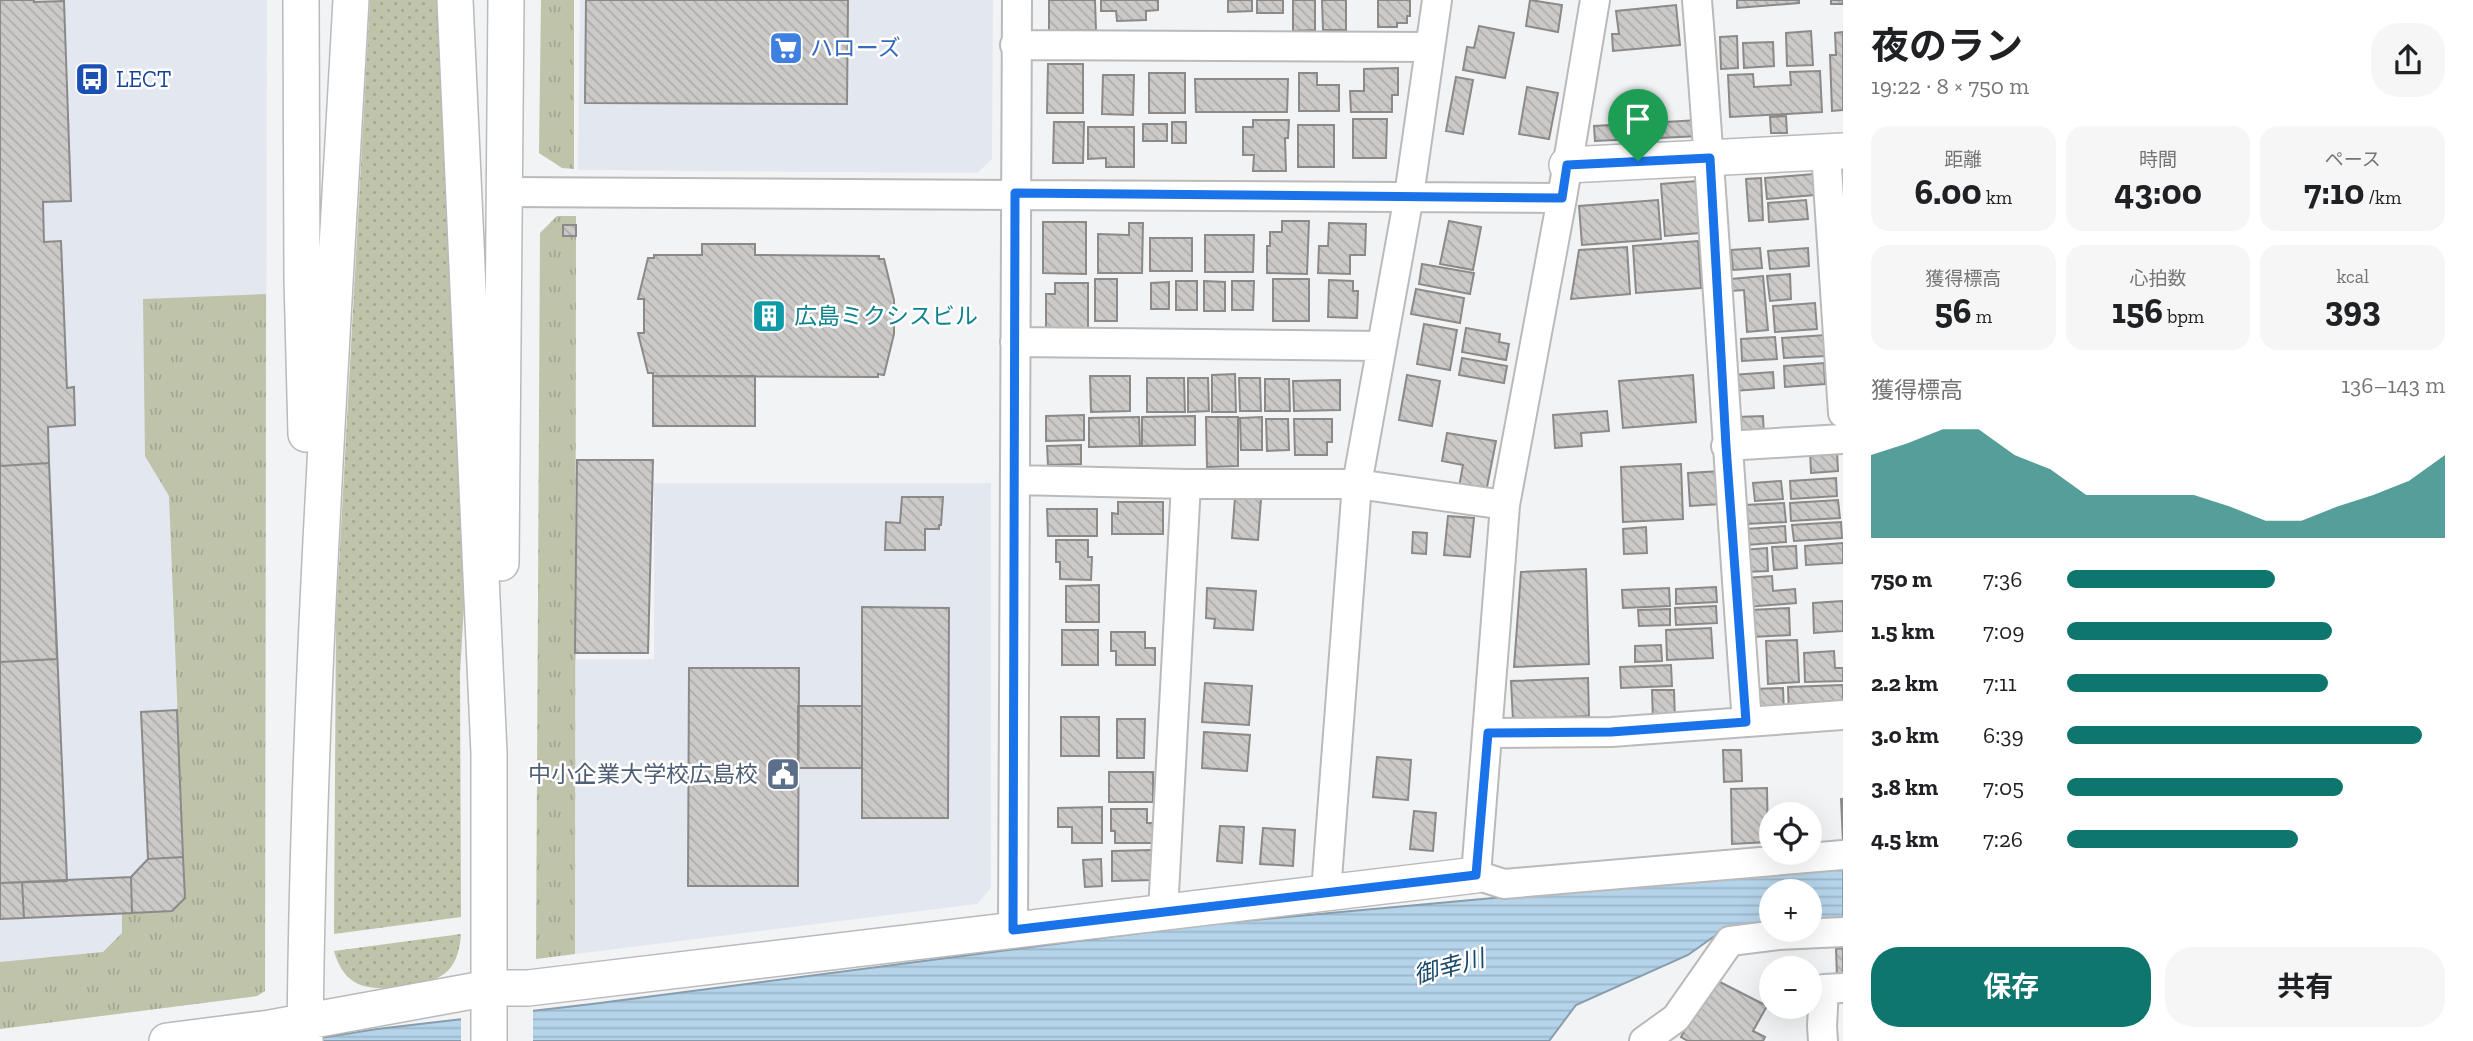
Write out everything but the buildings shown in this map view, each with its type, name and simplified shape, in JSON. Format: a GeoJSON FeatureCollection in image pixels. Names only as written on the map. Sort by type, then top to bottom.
{"type":"FeatureCollection","features":[{"type":"Feature","properties":{"kind":"street"},"geometry":{"type":"LineString","coordinates":[[301,0],[302,279],[314,670]]}},
{"type":"Feature","properties":{"kind":"street"},"geometry":{"type":"LineString","coordinates":[[305,1034],[305,945],[314,670],[351,0]]}},
{"type":"Feature","properties":{"kind":"street"},"geometry":{"type":"LineString","coordinates":[[456,0],[489,753],[489,1014]]}},
{"type":"Feature","properties":{"kind":"street"},"geometry":{"type":"LineString","coordinates":[[489,753],[503,533],[506,0]]}},
{"type":"Feature","properties":{"kind":"street"},"geometry":{"type":"LineString","coordinates":[[1013,930],[1017,0]]}},
{"type":"Feature","properties":{"kind":"street"},"geometry":{"type":"LineString","coordinates":[[1326,892],[1357,484],[1409,196],[1437,0]]}},
{"type":"Feature","properties":{"kind":"street"},"geometry":{"type":"LineString","coordinates":[[1476,875],[1505,505],[1595,0]]}},
{"type":"Feature","properties":{"kind":"street"},"geometry":{"type":"LineString","coordinates":[[1697,0],[1710,158],[1726,446],[1746,722]]}},
{"type":"Feature","properties":{"kind":"street"},"geometry":{"type":"LineString","coordinates":[[1015,45],[1430,47]]}},
{"type":"Feature","properties":{"kind":"street"},"geometry":{"type":"LineString","coordinates":[[505,192],[1409,196],[1564,181],[1710,158],[1834,151],[1843,412]]}},
{"type":"Feature","properties":{"kind":"street"},"geometry":{"type":"LineString","coordinates":[[1015,342],[1380,346]]}},
{"type":"Feature","properties":{"kind":"street"},"geometry":{"type":"LineString","coordinates":[[1726,446],[1843,439]]}},
{"type":"Feature","properties":{"kind":"street"},"geometry":{"type":"LineString","coordinates":[[1015,480],[1357,484],[1505,505]]}},
{"type":"Feature","properties":{"kind":"street"},"geometry":{"type":"LineString","coordinates":[[1163,912],[1186,484]]}},
{"type":"Feature","properties":{"kind":"street"},"geometry":{"type":"LineString","coordinates":[[1488,733],[1611,732],[1843,715]]}},
{"type":"Feature","properties":{"kind":"street"},"geometry":{"type":"LineString","coordinates":[[167,1041],[305,1034],[489,1014],[528,988],[1476,875],[1504,884],[1843,855]]}},
{"type":"Feature","properties":{"kind":"street"},"geometry":{"type":"LineString","coordinates":[[1645,1041],[1676,1018],[1730,941],[1778,935],[1843,932]]}},
{"type":"Feature","properties":{"kind":"street"},"geometry":{"type":"LineString","coordinates":[[1823,1041],[1824,989],[1843,988]]}},
{"type":"Feature","properties":{"kind":"shaded area"},"geometry":{"type":"Polygon","coordinates":[[[0,0],[267,0],[265,991],[257,996],[0,1029],[0,0]]]}},
{"type":"Feature","properties":{"kind":"shaded area","name":"ハローズ"},"geometry":{"type":"Polygon","coordinates":[[[580,0],[993,0],[992,159],[977,173],[578,170],[580,0]]]}},
{"type":"Feature","properties":{"kind":"shaded area","name":"中小企業大学校広島校"},"geometry":{"type":"Polygon","coordinates":[[[654,483],[991,483],[991,888],[977,904],[575,954],[576,659],[654,659],[654,483]]]}},
{"type":"Feature","properties":{"kind":"green space"},"geometry":{"type":"Polygon","coordinates":[[[370,0],[438,0],[467,556],[460,673],[461,917],[334,934],[336,620],[370,0]]]}},
{"type":"Feature","properties":{"kind":"green space"},"geometry":{"type":"Polygon","coordinates":[[[541,0],[574,0],[574,169],[562,168],[539,153],[541,0]]]}},
{"type":"Feature","properties":{"kind":"green space"},"geometry":{"type":"Polygon","coordinates":[[[557,216],[576,216],[575,954],[536,959],[540,233],[557,216]]]}},
{"type":"Feature","properties":{"kind":"green space"},"geometry":{"type":"Polygon","coordinates":[[[266,294],[265,991],[257,996],[0,1029],[0,962],[103,952],[122,933],[122,914],[172,911],[185,898],[169,496],[145,456],[143,299],[266,294]]]}},
{"type":"Feature","properties":{"kind":"green space"},"geometry":{"type":"Polygon","coordinates":[[[461,934],[456,958],[445,974],[427,982],[403,986],[379,988],[360,985],[345,973],[334,951],[461,934]]]}},
{"type":"Feature","properties":{"kind":"water","name":"御幸川"},"geometry":{"type":"Polygon","coordinates":[[[1843,866],[1843,918],[1822,919],[1822,879],[1759,879],[1759,928],[1719,933],[1688,955],[1576,1005],[1549,1041],[301,1041],[377,1029],[1210,924],[1843,866]]]}},
{"type":"Feature","properties":{"kind":"pier"},"geometry":{"type":"Polygon","coordinates":[[[533,1009],[533,1041],[461,1041],[461,1017],[533,1009]]]}},
{"type":"Feature","properties":{"kind":"place","name":"ハローズ"},"geometry":{"type":"Point","coordinates":[786,48]}},
{"type":"Feature","properties":{"kind":"place","name":"LECT"},"geometry":{"type":"Point","coordinates":[92,79]}},
{"type":"Feature","properties":{"kind":"place","name":"広島ミクシスビル"},"geometry":{"type":"Point","coordinates":[769,316]}},
{"type":"Feature","properties":{"kind":"place","name":"中小企業大学校広島校"},"geometry":{"type":"Point","coordinates":[783,774]}},
{"type":"Feature","properties":{"kind":"route"},"geometry":{"type":"LineString","coordinates":[[1710,158],[1726,446],[1746,722],[1611,732],[1488,733],[1476,875],[1013,930],[1015,193],[1562,198],[1567,165],[1638,161],[1710,158]]}}]}
